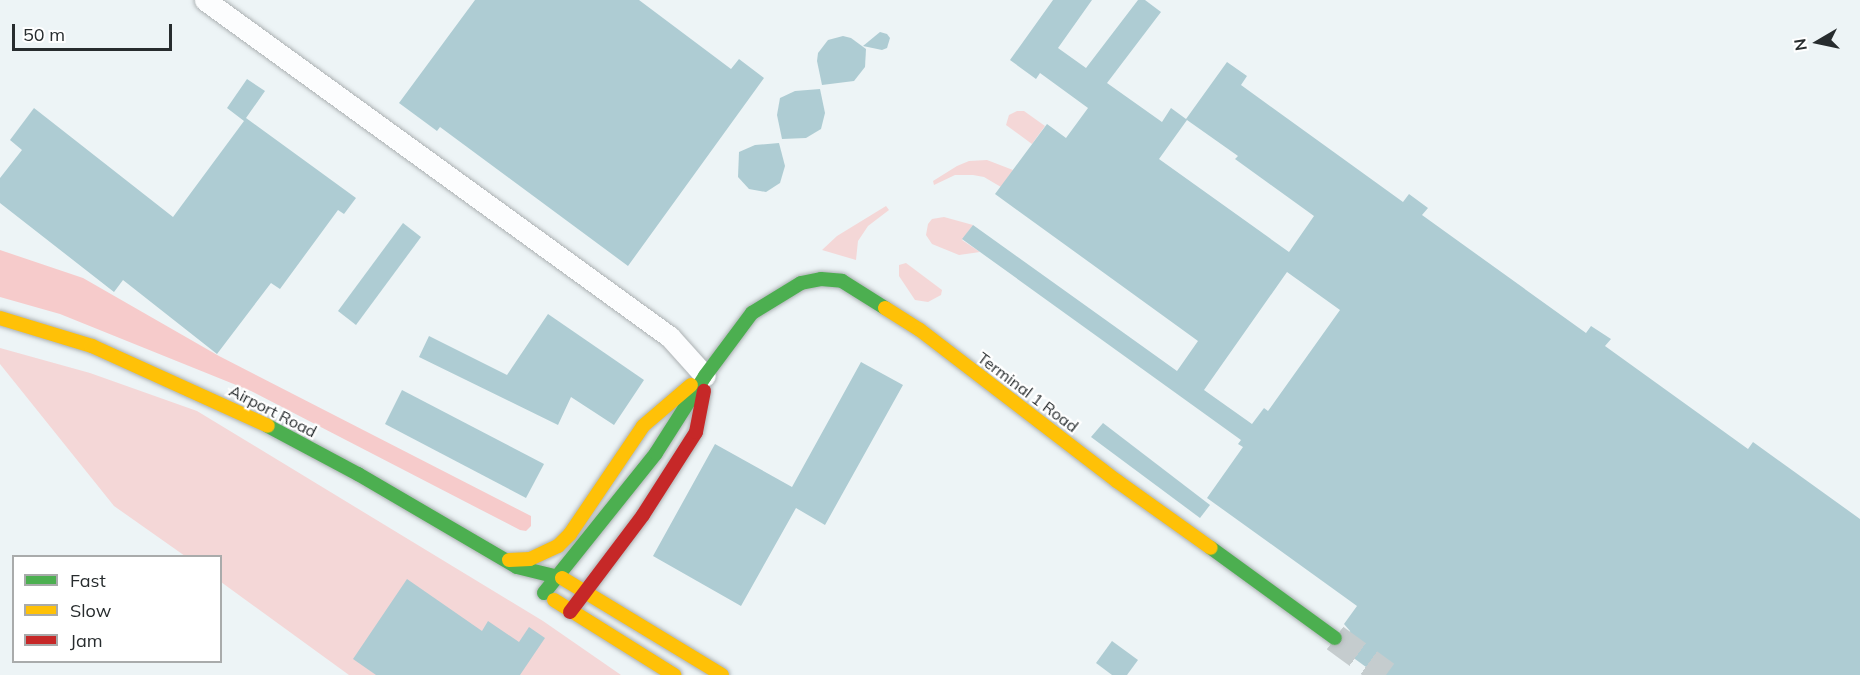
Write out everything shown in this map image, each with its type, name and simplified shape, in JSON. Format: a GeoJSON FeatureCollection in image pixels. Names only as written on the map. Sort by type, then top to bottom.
{"type":"FeatureCollection","features":[{"type":"Feature","properties":{"kind":"street"},"geometry":{"type":"LineString","coordinates":[[206,0],[670,337],[705,376],[702,410],[696,432],[643,515],[584,590],[570,612]]}},
{"type":"Feature","properties":{"kind":"street","name":"Terminal 1 Road"},"geometry":{"type":"LineString","coordinates":[[544,593],[650,462],[705,376],[752,313],[801,283],[821,279],[842,281],[920,330],[1117,481],[1335,638]]}},
{"type":"Feature","properties":{"kind":"street","name":"Airport Road"},"geometry":{"type":"LineString","coordinates":[[0,318],[92,346],[240,411],[358,474],[517,567],[556,576],[584,590],[722,675]]}},
{"type":"Feature","properties":{"kind":"street","name":"Terminal 1 Road"},"geometry":{"type":"LineString","coordinates":[[504,560],[530,559],[558,546],[570,534],[643,426],[680,393],[705,376]]}},
{"type":"Feature","properties":{"kind":"street","name":"Airport Road"},"geometry":{"type":"LineString","coordinates":[[517,567],[544,593],[570,612],[674,675]]}},
{"type":"Feature","properties":{"kind":"shaded area"},"geometry":{"type":"Polygon","coordinates":[[[1017,111],[1024,111],[1045,126],[1032,144],[1006,125],[1009,115],[1017,111]]]}},
{"type":"Feature","properties":{"kind":"shaded area"},"geometry":{"type":"Polygon","coordinates":[[[987,160],[1013,170],[1001,187],[984,177],[973,175],[955,175],[934,185],[933,181],[957,166],[969,161],[987,160]]]}},
{"type":"Feature","properties":{"kind":"shaded area"},"geometry":{"type":"Polygon","coordinates":[[[886,206],[889,210],[868,226],[858,241],[856,260],[822,250],[837,236],[886,206]]]}},
{"type":"Feature","properties":{"kind":"shaded area"},"geometry":{"type":"Polygon","coordinates":[[[944,217],[973,225],[962,240],[980,252],[959,255],[932,244],[926,235],[928,224],[932,219],[944,217]]]}},
{"type":"Feature","properties":{"kind":"shaded area"},"geometry":{"type":"Polygon","coordinates":[[[0,250],[83,278],[219,356],[531,516],[531,526],[526,531],[520,530],[251,391],[60,314],[0,297],[0,250]]]}},
{"type":"Feature","properties":{"kind":"shaded area"},"geometry":{"type":"Polygon","coordinates":[[[906,263],[942,290],[941,295],[928,302],[915,300],[899,276],[899,265],[906,263]]]}},
{"type":"Feature","properties":{"kind":"shaded area"},"geometry":{"type":"Polygon","coordinates":[[[0,348],[90,373],[197,411],[543,621],[621,675],[349,675],[222,583],[222,555],[184,555],[114,506],[0,364],[0,348]]]}},
{"type":"Feature","properties":{"kind":"building"},"geometry":{"type":"Polygon","coordinates":[[[475,0],[639,0],[731,69],[739,59],[764,78],[628,266],[440,127],[437,131],[399,103],[475,0]]]}},
{"type":"Feature","properties":{"kind":"building"},"geometry":{"type":"Polygon","coordinates":[[[1053,0],[1092,0],[1058,48],[1086,68],[1138,0],[1145,0],[1161,12],[1107,83],[1162,122],[1171,108],[1186,119],[1227,62],[1247,76],[1241,85],[1403,202],[1409,194],[1428,208],[1422,215],[1586,333],[1591,326],[1611,339],[1605,346],[1748,449],[1753,442],[1860,519],[1860,675],[1377,675],[1344,651],[1351,639],[1350,631],[1344,624],[1357,606],[1207,498],[1243,447],[1238,444],[1241,440],[962,239],[973,225],[1177,371],[1198,341],[995,194],[1047,124],[1066,138],[1088,108],[1040,73],[1036,79],[1010,60],[1053,0]],[[1187,120],[1159,159],[1289,252],[1314,216],[1235,159],[1238,156],[1187,120]],[[1287,272],[1204,390],[1252,424],[1264,408],[1268,411],[1340,310],[1287,272]]]}},
{"type":"Feature","properties":{"kind":"building"},"geometry":{"type":"Polygon","coordinates":[[[880,32],[887,34],[890,38],[887,48],[882,50],[863,46],[880,32]]]}},
{"type":"Feature","properties":{"kind":"building"},"geometry":{"type":"Polygon","coordinates":[[[843,36],[851,38],[866,49],[865,67],[854,81],[822,85],[817,61],[818,53],[828,40],[843,36]]]}},
{"type":"Feature","properties":{"kind":"building"},"geometry":{"type":"Polygon","coordinates":[[[247,79],[265,91],[246,118],[356,198],[344,214],[338,210],[280,289],[271,283],[217,354],[123,280],[114,292],[0,203],[0,178],[22,150],[10,140],[34,108],[173,217],[244,121],[227,108],[247,79]]]}},
{"type":"Feature","properties":{"kind":"building"},"geometry":{"type":"Polygon","coordinates":[[[820,89],[825,113],[821,129],[806,138],[782,139],[777,115],[780,98],[795,91],[820,89]]]}},
{"type":"Feature","properties":{"kind":"building"},"geometry":{"type":"Polygon","coordinates":[[[779,143],[785,166],[780,183],[766,192],[749,189],[738,177],[739,152],[755,145],[779,143]]]}},
{"type":"Feature","properties":{"kind":"building"},"geometry":{"type":"Polygon","coordinates":[[[403,223],[421,237],[356,325],[338,311],[403,223]]]}},
{"type":"Feature","properties":{"kind":"building"},"geometry":{"type":"Polygon","coordinates":[[[548,314],[644,380],[614,425],[571,397],[558,425],[419,357],[429,336],[507,375],[548,314]]]}},
{"type":"Feature","properties":{"kind":"building"},"geometry":{"type":"Polygon","coordinates":[[[861,362],[903,385],[825,525],[796,508],[741,606],[653,556],[715,444],[792,487],[861,362]]]}},
{"type":"Feature","properties":{"kind":"building"},"geometry":{"type":"Polygon","coordinates":[[[402,390],[544,464],[526,498],[385,424],[402,390]]]}},
{"type":"Feature","properties":{"kind":"building"},"geometry":{"type":"Polygon","coordinates":[[[1103,423],[1210,505],[1200,518],[1091,437],[1103,423]]]}},
{"type":"Feature","properties":{"kind":"building"},"geometry":{"type":"Polygon","coordinates":[[[407,579],[482,631],[488,621],[519,642],[529,627],[545,638],[520,675],[376,675],[353,659],[407,579]]]}},
{"type":"Feature","properties":{"kind":"building"},"geometry":{"type":"Polygon","coordinates":[[[1112,641],[1138,660],[1127,675],[1112,675],[1096,663],[1112,641]]]}},
{"type":"Feature","properties":{"kind":"tunnel"},"geometry":{"type":"LineString","coordinates":[[1335,638],[1386,675]]}},
{"type":"Feature","properties":{"kind":"traffic: fast"},"geometry":{"type":"LineString","coordinates":[[544,593],[656,453],[705,376],[752,313],[801,283],[821,279],[842,281],[885,308]]}},
{"type":"Feature","properties":{"kind":"traffic: fast"},"geometry":{"type":"LineString","coordinates":[[268,426],[358,474],[517,567],[562,578]]}},
{"type":"Feature","properties":{"kind":"traffic: fast"},"geometry":{"type":"LineString","coordinates":[[1211,548],[1335,638]]}},
{"type":"Feature","properties":{"kind":"traffic: slow"},"geometry":{"type":"LineString","coordinates":[[885,308],[920,330],[1117,481],[1211,548]]}},
{"type":"Feature","properties":{"kind":"traffic: slow"},"geometry":{"type":"LineString","coordinates":[[0,318],[92,346],[268,426]]}},
{"type":"Feature","properties":{"kind":"traffic: slow"},"geometry":{"type":"LineString","coordinates":[[509,560],[530,559],[558,546],[570,534],[643,426],[691,385]]}},
{"type":"Feature","properties":{"kind":"traffic: slow"},"geometry":{"type":"LineString","coordinates":[[562,578],[722,675]]}},
{"type":"Feature","properties":{"kind":"traffic: slow"},"geometry":{"type":"LineString","coordinates":[[554,600],[674,675]]}},
{"type":"Feature","properties":{"kind":"traffic: jam"},"geometry":{"type":"LineString","coordinates":[[570,612],[643,515],[696,432],[704,391]]}}]}
